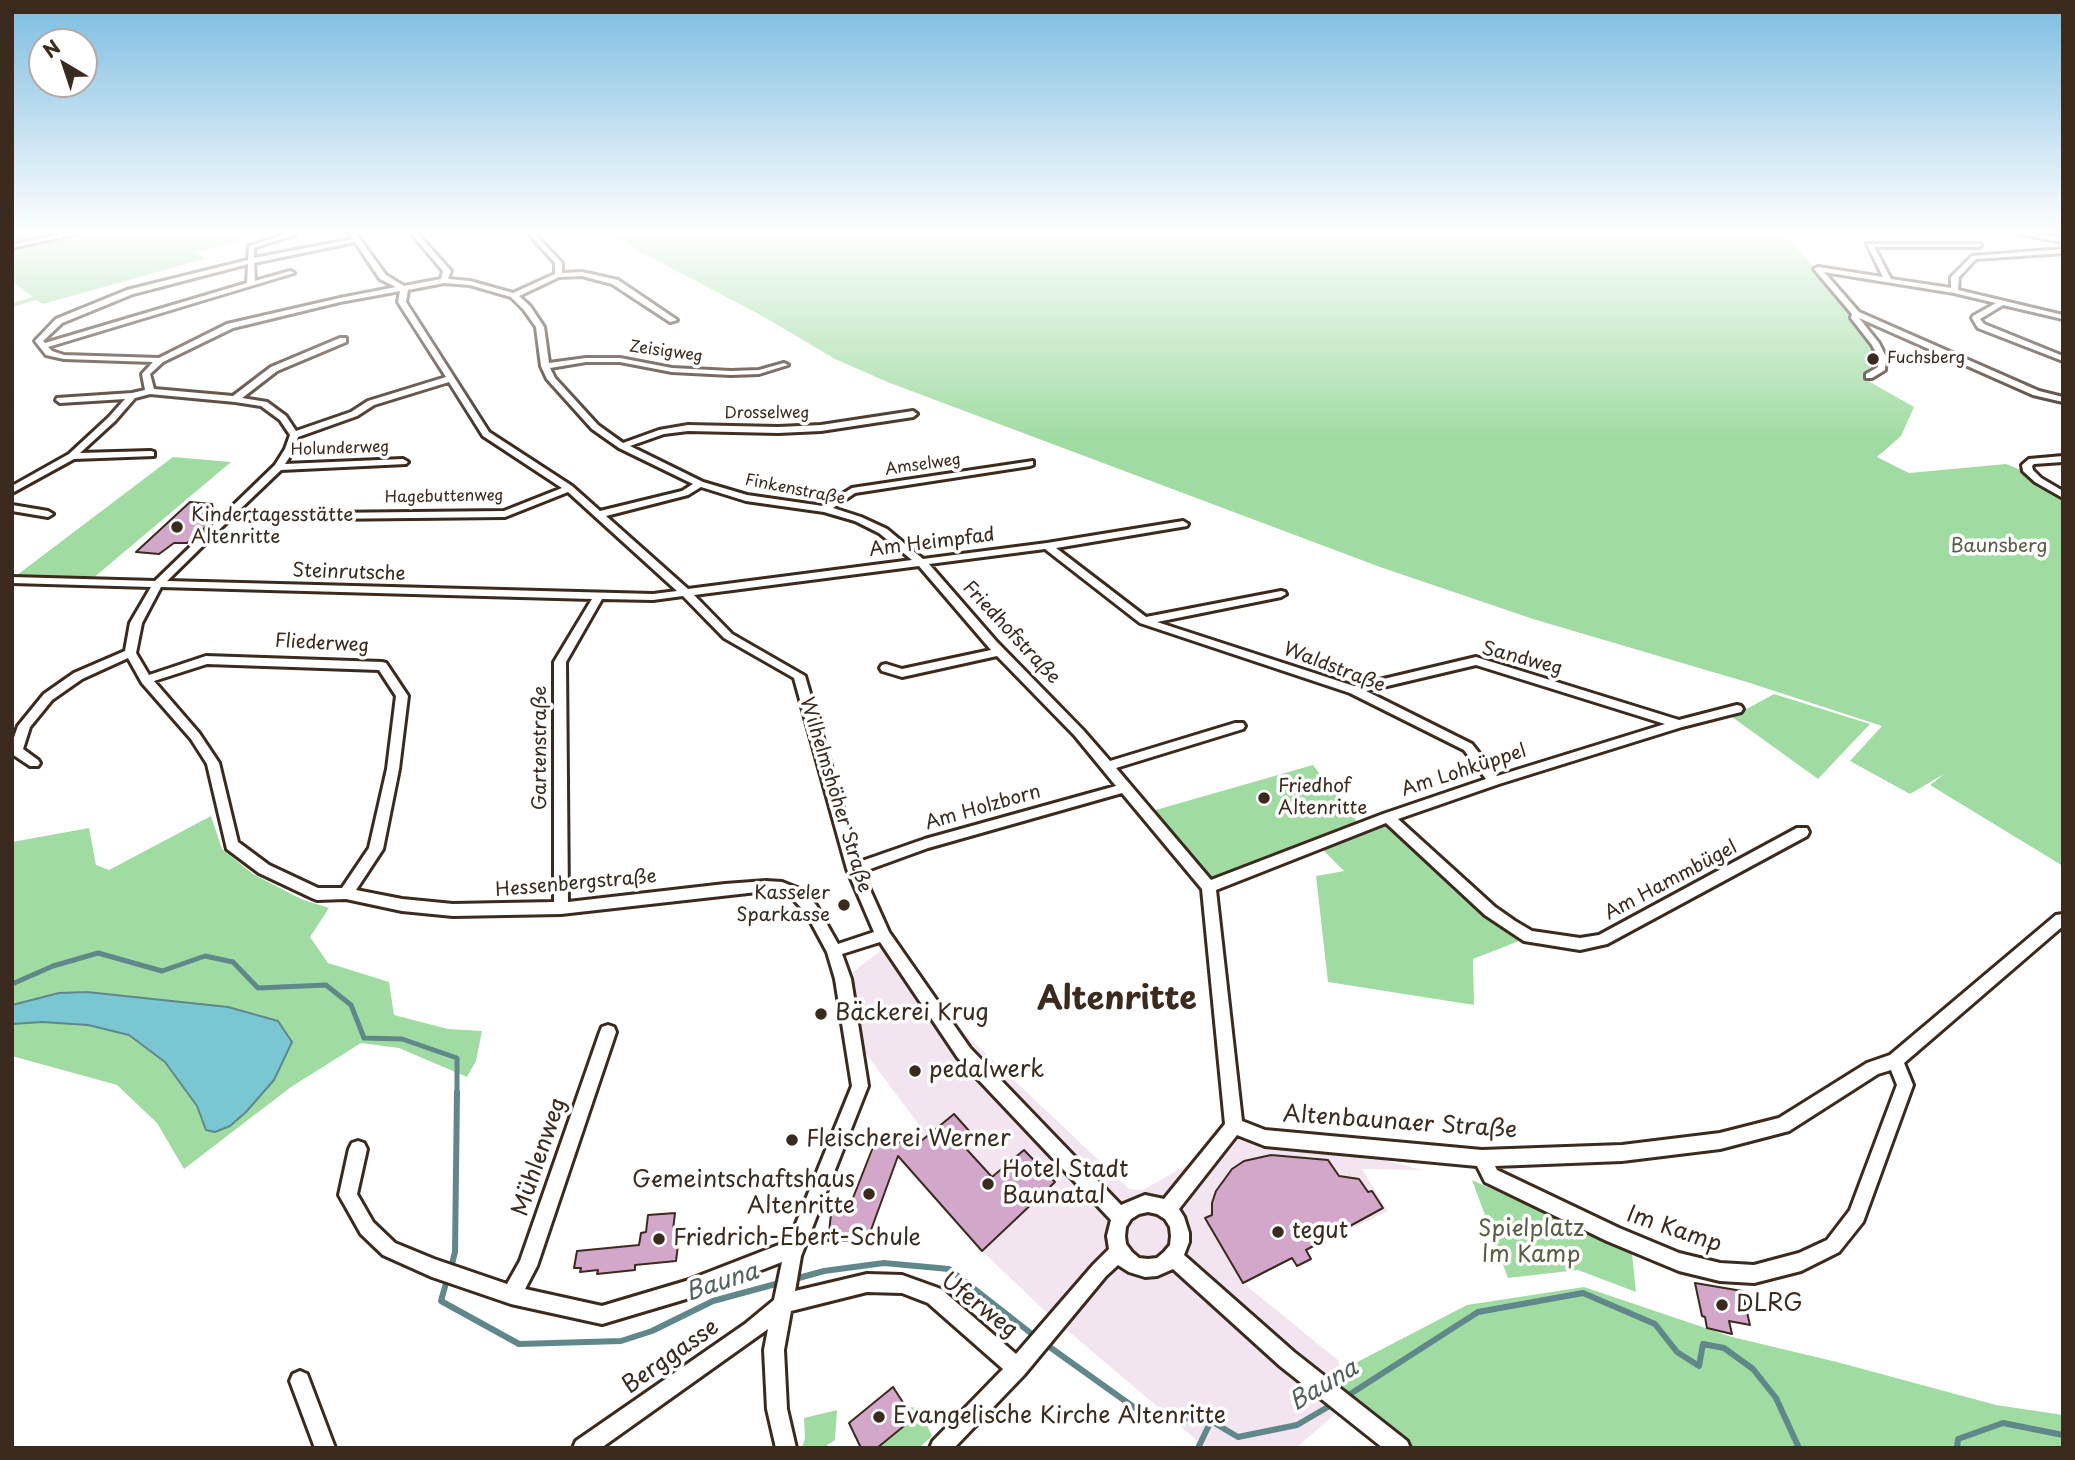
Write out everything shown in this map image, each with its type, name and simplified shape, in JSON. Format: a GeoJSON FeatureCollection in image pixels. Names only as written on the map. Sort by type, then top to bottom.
{"type":"FeatureCollection","features":[{"type":"Feature","properties":{"kind":"street"},"geometry":{"type":"LineString","coordinates":[[104,302],[59,321],[39,341],[49,353],[64,357],[160,360]]}},
{"type":"Feature","properties":{"kind":"street"},"geometry":{"type":"LineString","coordinates":[[44,346],[190,302]]}},
{"type":"Feature","properties":{"kind":"street"},"geometry":{"type":"LineString","coordinates":[[150,391],[146,374],[160,360],[230,326],[331,302]]}},
{"type":"Feature","properties":{"kind":"street","name":"Wilhelmshöher Straße"},"geometry":{"type":"LineString","coordinates":[[402,302],[486,434],[569,488],[685,592],[728,636],[799,676],[854,869],[883,935],[964,1053],[1120,1217]]}},
{"type":"Feature","properties":{"kind":"street","name":"Finkenstraße"},"geometry":{"type":"LineString","coordinates":[[520,302],[540,327],[545,366],[551,379],[595,427],[622,446],[701,484],[746,498],[825,509],[858,519],[883,531]]}},
{"type":"Feature","properties":{"kind":"street"},"geometry":{"type":"LineString","coordinates":[[646,302],[673,320]]}},
{"type":"Feature","properties":{"kind":"street"},"geometry":{"type":"LineString","coordinates":[[1846,302],[1856,314],[2036,393],[2063,400]]}},
{"type":"Feature","properties":{"kind":"street"},"geometry":{"type":"LineString","coordinates":[[2003,302],[1976,318],[1981,326],[2063,359]]}},
{"type":"Feature","properties":{"kind":"street"},"geometry":{"type":"LineString","coordinates":[[2004,302],[2063,317]]}},
{"type":"Feature","properties":{"kind":"street"},"geometry":{"type":"LineString","coordinates":[[1856,314],[1855,318],[1877,345],[1882,357],[1882,369],[1869,376]]}},
{"type":"Feature","properties":{"kind":"street"},"geometry":{"type":"LineString","coordinates":[[235,399],[274,369],[343,340]]}},
{"type":"Feature","properties":{"kind":"street","name":"Zeisigweg"},"geometry":{"type":"LineString","coordinates":[[545,366],[586,360],[620,360],[672,370],[731,373],[760,372],[784,365]]}},
{"type":"Feature","properties":{"kind":"street"},"geometry":{"type":"LineString","coordinates":[[294,435],[354,414],[370,403],[449,379]]}},
{"type":"Feature","properties":{"kind":"street"},"geometry":{"type":"LineString","coordinates":[[34,763],[16,750],[24,726],[48,697],[78,676],[130,653],[136,623],[157,585],[230,517],[278,467],[290,449],[294,435],[283,418],[264,404],[235,399],[150,391],[132,396],[60,400]]}},
{"type":"Feature","properties":{"kind":"street"},"geometry":{"type":"LineString","coordinates":[[13,488],[72,456],[113,419],[132,396]]}},
{"type":"Feature","properties":{"kind":"street","name":"Drosselweg"},"geometry":{"type":"LineString","coordinates":[[622,446],[662,432],[688,428],[810,428],[913,414]]}},
{"type":"Feature","properties":{"kind":"street"},"geometry":{"type":"LineString","coordinates":[[72,456],[151,454]]}},
{"type":"Feature","properties":{"kind":"street"},"geometry":{"type":"LineString","coordinates":[[2063,459],[2032,461],[2027,465],[2028,471],[2038,480],[2063,495]]}},
{"type":"Feature","properties":{"kind":"street","name":"Holunderweg"},"geometry":{"type":"LineString","coordinates":[[278,467],[403,462]]}},
{"type":"Feature","properties":{"kind":"street","name":"Amselweg"},"geometry":{"type":"LineString","coordinates":[[825,509],[852,491],[1030,463]]}},
{"type":"Feature","properties":{"kind":"street"},"geometry":{"type":"LineString","coordinates":[[600,514],[685,493],[701,484]]}},
{"type":"Feature","properties":{"kind":"street","name":"Hagebuttenweg"},"geometry":{"type":"LineString","coordinates":[[230,517],[505,514],[569,488]]}},
{"type":"Feature","properties":{"kind":"street"},"geometry":{"type":"LineString","coordinates":[[12,508],[48,514]]}},
{"type":"Feature","properties":{"kind":"street","name":"Am Heimpfad"},"geometry":{"type":"LineString","coordinates":[[685,592],[1047,546],[1183,524]]}},
{"type":"Feature","properties":{"kind":"street","name":"Friedhofstraße"},"geometry":{"type":"LineString","coordinates":[[883,531],[922,563],[999,652],[1107,766],[1209,887]]}},
{"type":"Feature","properties":{"kind":"street","name":"Waldstraße"},"geometry":{"type":"LineString","coordinates":[[1047,546],[1144,621],[1354,690],[1468,747],[1494,780]]}},
{"type":"Feature","properties":{"kind":"street","name":"Steinrutsche"},"geometry":{"type":"LineString","coordinates":[[12,580],[598,597],[653,597],[685,592]]}},
{"type":"Feature","properties":{"kind":"street"},"geometry":{"type":"LineString","coordinates":[[1144,621],[1281,594]]}},
{"type":"Feature","properties":{"kind":"street","name":"Gartenstraße"},"geometry":{"type":"LineString","coordinates":[[561,908],[560,662],[598,597]]}},
{"type":"Feature","properties":{"kind":"street"},"geometry":{"type":"LineString","coordinates":[[886,668],[902,673],[999,652]]}},
{"type":"Feature","properties":{"kind":"street","name":"Hessenbergstraße"},"geometry":{"type":"LineString","coordinates":[[130,653],[146,680],[195,736],[213,763],[232,845],[264,869],[317,894],[346,892],[402,905],[453,910],[561,908],[738,888],[782,887],[797,894],[811,909],[834,951]]}},
{"type":"Feature","properties":{"kind":"street","name":"Fliederweg"},"geometry":{"type":"LineString","coordinates":[[146,680],[206,660],[382,666],[402,696],[393,769],[376,849],[346,892]]}},
{"type":"Feature","properties":{"kind":"street","name":"Sandweg"},"geometry":{"type":"LineString","coordinates":[[1354,690],[1476,662],[1679,724]]}},
{"type":"Feature","properties":{"kind":"street","name":"Am Lohküppel"},"geometry":{"type":"LineString","coordinates":[[1209,887],[1388,817],[1494,780],[1737,709]]}},
{"type":"Feature","properties":{"kind":"street"},"geometry":{"type":"LineString","coordinates":[[1107,766],[1239,726]]}},
{"type":"Feature","properties":{"kind":"street","name":"Am Holzborn"},"geometry":{"type":"LineString","coordinates":[[854,869],[925,844],[1124,788]]}},
{"type":"Feature","properties":{"kind":"street","name":"Am Hammbügel"},"geometry":{"type":"LineString","coordinates":[[1388,817],[1490,911],[1510,925],[1529,937],[1580,944],[1602,940],[1802,832]]}},
{"type":"Feature","properties":{"kind":"street"},"geometry":{"type":"LineString","coordinates":[[1167,1209],[1234,1126],[1209,887]]}},
{"type":"Feature","properties":{"kind":"street","name":"Altenbaunaer Straße"},"geometry":{"type":"LineString","coordinates":[[1234,1126],[1265,1138],[1482,1158],[1622,1153],[1720,1141],[1783,1125],[1873,1068],[1895,1061],[2061,919]]}},
{"type":"Feature","properties":{"kind":"street"},"geometry":{"type":"LineString","coordinates":[[786,1448],[777,1409],[774,1350],[793,1255],[859,1086],[843,979],[834,951],[883,935]]}},
{"type":"Feature","properties":{"kind":"street","name":"Mühlenweg"},"geometry":{"type":"LineString","coordinates":[[511,1295],[528,1266],[608,1032]]}},
{"type":"Feature","properties":{"kind":"street","name":"Im Kamp"},"geometry":{"type":"LineString","coordinates":[[1482,1158],[1491,1176],[1613,1235],[1679,1262],[1720,1272],[1754,1274],[1801,1262],[1833,1246],[1857,1216],[1905,1085],[1895,1061]]}},
{"type":"Feature","properties":{"kind":"street"},"geometry":{"type":"LineString","coordinates":[[358,1149],[348,1195],[367,1228],[389,1249],[432,1268],[511,1295],[601,1315],[793,1255]]}},
{"type":"Feature","properties":{"kind":"street"},"geometry":{"type":"LineString","coordinates":[[1148,1203],[1167,1209],[1178,1221],[1181,1244],[1161,1267],[1150,1269],[1134,1265],[1120,1251],[1115,1235],[1120,1217],[1132,1206],[1148,1203]]}},
{"type":"Feature","properties":{"kind":"street"},"geometry":{"type":"LineString","coordinates":[[940,1448],[1035,1349],[1100,1270],[1120,1251]]}},
{"type":"Feature","properties":{"kind":"street"},"geometry":{"type":"LineString","coordinates":[[1173,1256],[1308,1376],[1400,1448]]}},
{"type":"Feature","properties":{"kind":"street","name":"Uferweg"},"geometry":{"type":"LineString","coordinates":[[786,1297],[867,1283],[902,1284],[934,1296],[1017,1368]]}},
{"type":"Feature","properties":{"kind":"street","name":"Berggasse"},"geometry":{"type":"LineString","coordinates":[[583,1448],[752,1331],[786,1297]]}},
{"type":"Feature","properties":{"kind":"street"},"geometry":{"type":"LineString","coordinates":[[300,1381],[325,1448]]}},
{"type":"Feature","properties":{"kind":"shaded area"},"geometry":{"type":"Polygon","coordinates":[[[896,944],[963,1032],[1129,1189],[1143,1190],[1244,1133],[1335,1146],[1421,1170],[1362,1169],[1388,1211],[1307,1250],[1311,1259],[1297,1266],[1292,1259],[1243,1283],[1339,1361],[1340,1410],[1296,1448],[1206,1448],[1047,1313],[982,1251],[900,1158],[919,1125],[861,1047],[853,972],[884,948],[896,944]]]}},
{"type":"Feature","properties":{"kind":"green space"},"geometry":{"type":"Polygon","coordinates":[[[15,302],[29,302],[12,307],[12,303],[15,302]]]}},
{"type":"Feature","properties":{"kind":"green space","name":"Baunsberg"},"geometry":{"type":"Polygon","coordinates":[[[736,302],[1845,302],[1865,324],[1880,356],[1880,368],[1870,382],[1914,407],[1901,436],[1877,457],[1909,473],[2006,464],[2021,470],[2041,485],[2063,487],[2063,866],[1930,785],[1944,774],[1910,794],[1850,761],[1882,726],[1750,683],[1533,619],[1380,567],[890,383],[835,359],[736,302]]]}},
{"type":"Feature","properties":{"kind":"green space"},"geometry":{"type":"Polygon","coordinates":[[[173,457],[231,462],[92,579],[17,575],[173,457]]]}},
{"type":"Feature","properties":{"kind":"green space"},"geometry":{"type":"Polygon","coordinates":[[[1774,694],[1870,724],[1818,779],[1732,717],[1774,694]]]}},
{"type":"Feature","properties":{"kind":"green space"},"geometry":{"type":"Polygon","coordinates":[[[1313,765],[1361,827],[1388,817],[1529,937],[1473,959],[1474,1005],[1328,982],[1316,876],[1344,871],[1318,845],[1209,887],[1145,813],[1313,765]]]}},
{"type":"Feature","properties":{"kind":"green space"},"geometry":{"type":"Polygon","coordinates":[[[211,816],[222,849],[253,874],[301,899],[329,908],[310,937],[328,963],[389,982],[394,1015],[448,1029],[482,1031],[476,1061],[467,1077],[399,1048],[361,1043],[291,1087],[184,1169],[157,1123],[117,1085],[12,1056],[12,1024],[42,1022],[88,1025],[130,1035],[165,1062],[197,1106],[206,1130],[230,1126],[274,1080],[165,1000],[87,992],[59,993],[12,1005],[12,842],[89,828],[96,865],[109,870],[211,816]]]}},
{"type":"Feature","properties":{"kind":"green space","name":"Spielplatz Im Kamp"},"geometry":{"type":"Polygon","coordinates":[[[1472,1180],[1632,1253],[1636,1292],[1578,1270],[1508,1278],[1472,1180]]]}},
{"type":"Feature","properties":{"kind":"green space"},"geometry":{"type":"Polygon","coordinates":[[[1584,1287],[1732,1337],[1996,1405],[2063,1415],[2063,1448],[1400,1448],[1308,1376],[1340,1371],[1467,1305],[1584,1287]]]}},
{"type":"Feature","properties":{"kind":"green space"},"geometry":{"type":"Polygon","coordinates":[[[906,1407],[919,1408],[932,1436],[919,1448],[877,1448],[904,1426],[900,1419],[904,1416],[906,1407]]]}},
{"type":"Feature","properties":{"kind":"green space"},"geometry":{"type":"Polygon","coordinates":[[[837,1410],[835,1440],[827,1445],[828,1448],[802,1448],[805,1438],[804,1418],[837,1410]]]}},
{"type":"Feature","properties":{"kind":"water"},"geometry":{"type":"Polygon","coordinates":[[[87,992],[228,1007],[278,1021],[292,1042],[274,1080],[246,1112],[230,1126],[215,1132],[206,1130],[197,1106],[165,1062],[129,1035],[88,1025],[42,1022],[12,1024],[12,1005],[59,993],[87,992]]]}},
{"type":"Feature","properties":{"kind":"building","name":"Kindertagesstätte Altenritte"},"geometry":{"type":"Polygon","coordinates":[[[190,502],[212,504],[215,519],[187,543],[174,543],[159,554],[136,552],[190,502]]]}},
{"type":"Feature","properties":{"kind":"building","name":"Hotel Stadt Baunatal"},"geometry":{"type":"Polygon","coordinates":[[[954,1114],[971,1133],[960,1142],[992,1177],[1024,1150],[1055,1182],[982,1251],[898,1156],[867,1241],[828,1241],[831,1214],[847,1213],[877,1137],[915,1146],[954,1114]]]}},
{"type":"Feature","properties":{"kind":"building","name":"tegut"},"geometry":{"type":"Polygon","coordinates":[[[1271,1155],[1328,1160],[1339,1176],[1359,1179],[1368,1192],[1372,1191],[1383,1208],[1306,1250],[1311,1259],[1297,1266],[1292,1258],[1243,1283],[1205,1218],[1212,1215],[1216,1191],[1232,1169],[1244,1161],[1271,1155]]]}},
{"type":"Feature","properties":{"kind":"building","name":"Friedrich-Ebert-Schule"},"geometry":{"type":"Polygon","coordinates":[[[675,1213],[673,1230],[680,1229],[676,1261],[635,1265],[635,1270],[597,1274],[598,1270],[580,1272],[581,1268],[574,1268],[577,1251],[639,1245],[641,1233],[646,1232],[648,1215],[675,1213]]]}},
{"type":"Feature","properties":{"kind":"building","name":"DLRG"},"geometry":{"type":"Polygon","coordinates":[[[1695,1283],[1742,1291],[1750,1325],[1729,1321],[1732,1334],[1707,1328],[1695,1283]]]}},
{"type":"Feature","properties":{"kind":"building","name":"Evangelische Kirche Altenritte"},"geometry":{"type":"Polygon","coordinates":[[[893,1387],[906,1407],[904,1426],[877,1448],[861,1448],[849,1423],[893,1387]]]}},
{"type":"Feature","properties":{"kind":"waterway","name":"Bauna"},"geometry":{"type":"LineString","coordinates":[[12,984],[53,966],[98,953],[162,971],[205,956],[233,962],[258,988],[326,985],[351,1005],[364,1038],[402,1039],[457,1058],[457,1092]]}},
{"type":"Feature","properties":{"kind":"waterway","name":"Bauna"},"geometry":{"type":"LineString","coordinates":[[451,1268],[455,1252],[457,1092]]}},
{"type":"Feature","properties":{"kind":"waterway","name":"Bauna"},"geometry":{"type":"LineString","coordinates":[[795,1279],[824,1271],[884,1263],[949,1269],[1037,1338]]}},
{"type":"Feature","properties":{"kind":"waterway","name":"Bauna"},"geometry":{"type":"LineString","coordinates":[[448,1276],[441,1301],[519,1344],[621,1341],[652,1331],[713,1301],[783,1282]]}},
{"type":"Feature","properties":{"kind":"waterway","name":"Bauna"},"geometry":{"type":"LineString","coordinates":[[1344,1398],[1478,1312],[1583,1293],[1655,1324],[1677,1352],[1699,1366],[1703,1344],[1724,1348],[1753,1369],[1776,1398],[1799,1448]]}},
{"type":"Feature","properties":{"kind":"waterway","name":"Bauna"},"geometry":{"type":"LineString","coordinates":[[1044,1343],[1142,1413],[1211,1421]]}},
{"type":"Feature","properties":{"kind":"waterway","name":"Bauna"},"geometry":{"type":"LineString","coordinates":[[1211,1421],[1238,1437],[1297,1425],[1333,1404]]}},
{"type":"Feature","properties":{"kind":"waterway"},"geometry":{"type":"LineString","coordinates":[[1198,1448],[1211,1421]]}},
{"type":"Feature","properties":{"kind":"waterway","name":"Bauna"},"geometry":{"type":"LineString","coordinates":[[1957,1448],[1958,1439],[2003,1423],[2063,1435]]}},
{"type":"Feature","properties":{"kind":"place","name":"Fuchsberg"},"geometry":{"type":"Point","coordinates":[1873,359]}},
{"type":"Feature","properties":{"kind":"place","name":"Kindertagesstätte Altenritte"},"geometry":{"type":"Point","coordinates":[177,527]}},
{"type":"Feature","properties":{"kind":"place","name":"Friedhof Altenritte"},"geometry":{"type":"Point","coordinates":[1264,798]}},
{"type":"Feature","properties":{"kind":"place","name":"Kasseler Sparkasse"},"geometry":{"type":"Point","coordinates":[844,905]}},
{"type":"Feature","properties":{"kind":"place","name":"Bäckerei Krug"},"geometry":{"type":"Point","coordinates":[821,1014]}},
{"type":"Feature","properties":{"kind":"place","name":"pedalwerk"},"geometry":{"type":"Point","coordinates":[915,1071]}},
{"type":"Feature","properties":{"kind":"place","name":"Fleischerei Werner"},"geometry":{"type":"Point","coordinates":[792,1140]}},
{"type":"Feature","properties":{"kind":"place","name":"Hotel Stadt Baunatal"},"geometry":{"type":"Point","coordinates":[988,1184]}},
{"type":"Feature","properties":{"kind":"place","name":"Gemeintschaftshaus Altenritte"},"geometry":{"type":"Point","coordinates":[869,1194]}},
{"type":"Feature","properties":{"kind":"place","name":"tegut"},"geometry":{"type":"Point","coordinates":[1278,1232]}},
{"type":"Feature","properties":{"kind":"place","name":"Friedrich-Ebert-Schule"},"geometry":{"type":"Point","coordinates":[659,1239]}},
{"type":"Feature","properties":{"kind":"place","name":"DLRG"},"geometry":{"type":"Point","coordinates":[1722,1305]}},
{"type":"Feature","properties":{"kind":"place","name":"Evangelische Kirche Altenritte"},"geometry":{"type":"Point","coordinates":[879,1417]}},
{"type":"Feature","properties":{"kind":"district","name":"Altenritte"},"geometry":{"type":"Point","coordinates":[1117,1000]}}]}
